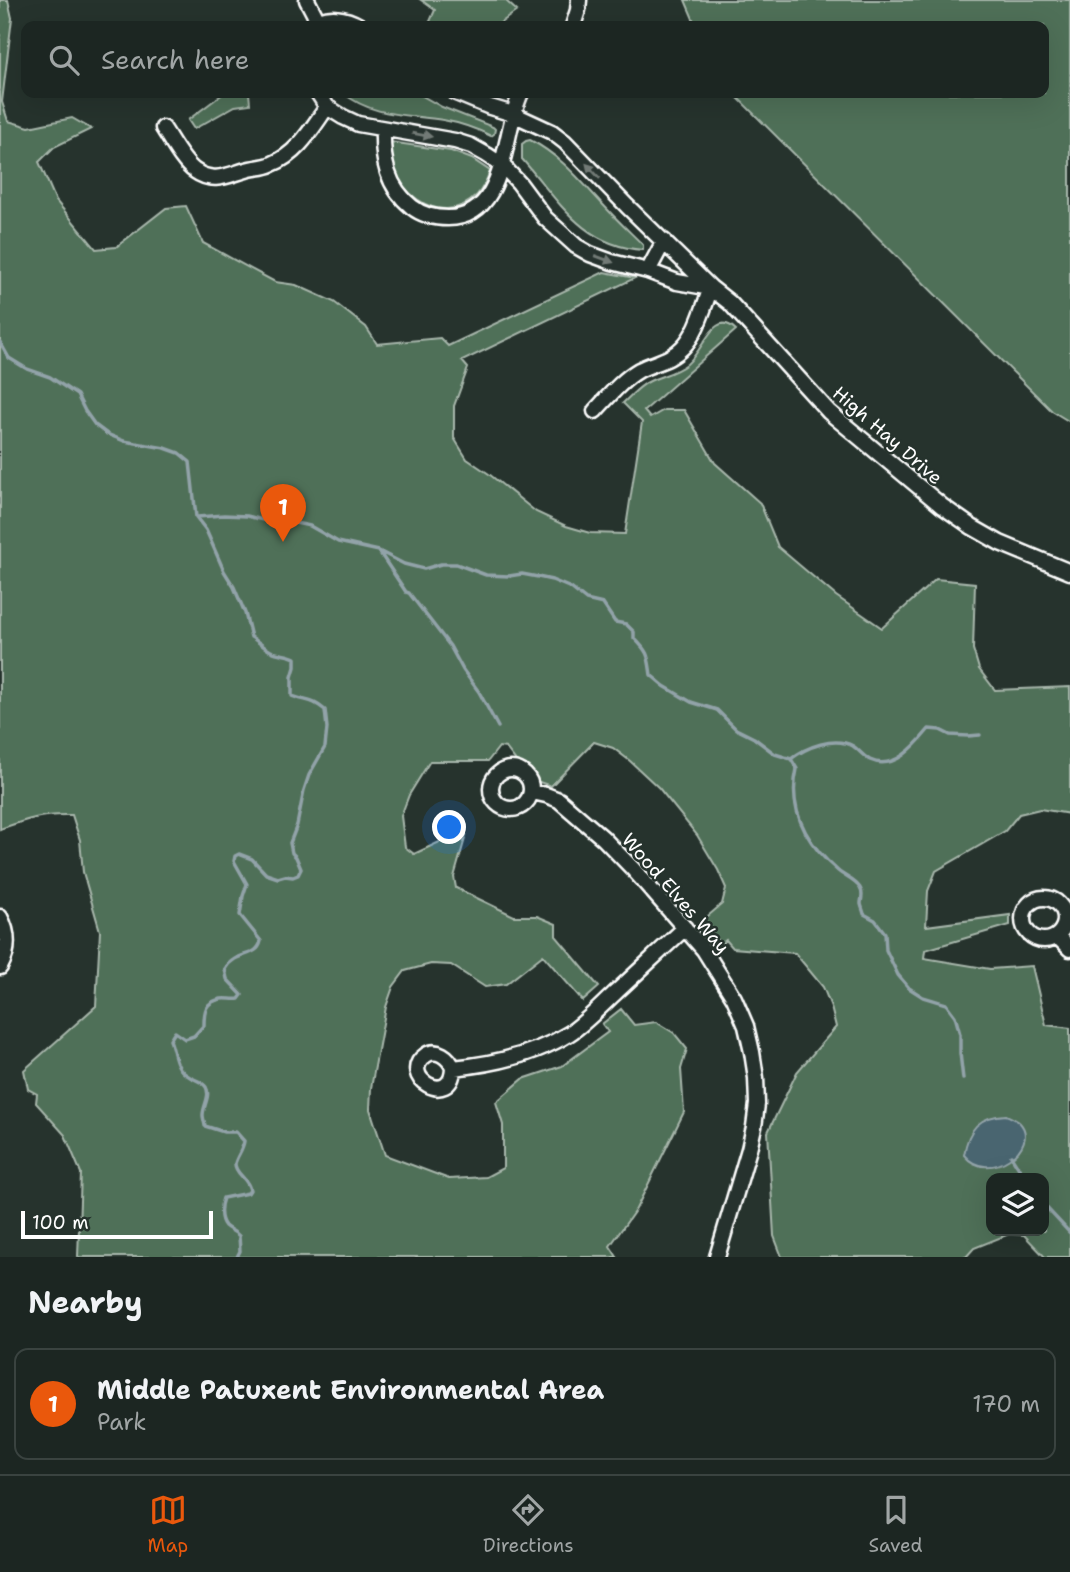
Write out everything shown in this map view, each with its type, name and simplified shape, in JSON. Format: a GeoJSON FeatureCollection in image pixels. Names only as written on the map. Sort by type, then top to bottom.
{"type":"FeatureCollection","features":[{"type":"Feature","properties":{"kind":"street"},"geometry":{"type":"LineString","coordinates":[[307,0],[315,21]]}},
{"type":"Feature","properties":{"kind":"street"},"geometry":{"type":"LineString","coordinates":[[575,21],[579,0]]}},
{"type":"Feature","properties":{"kind":"street"},"geometry":{"type":"LineString","coordinates":[[322,21],[328,18],[352,21]]}},
{"type":"Feature","properties":{"kind":"street"},"geometry":{"type":"LineString","coordinates":[[321,98],[327,107],[358,124],[471,146],[502,165],[545,218],[576,246],[612,262],[677,282],[711,288],[698,323],[684,347],[662,362],[641,369],[623,381],[595,411]]}},
{"type":"Feature","properties":{"kind":"street","name":"High Hay Drive"},"geometry":{"type":"LineString","coordinates":[[468,98],[513,114],[552,132],[565,142],[627,206],[737,310],[830,412],[942,506],[1000,543],[1070,572]]}},
{"type":"Feature","properties":{"kind":"street"},"geometry":{"type":"LineString","coordinates":[[383,129],[383,152],[390,178],[406,202],[415,210],[440,218],[468,215],[489,197],[502,165],[519,98]]}},
{"type":"Feature","properties":{"kind":"street"},"geometry":{"type":"LineString","coordinates":[[163,128],[194,171],[213,178],[222,178],[274,164],[305,139],[327,107]]}},
{"type":"Feature","properties":{"kind":"street"},"geometry":{"type":"LineString","coordinates":[[648,271],[664,241]]}},
{"type":"Feature","properties":{"kind":"street","name":"Wood Elves Way"},"geometry":{"type":"LineString","coordinates":[[532,792],[559,800],[633,869],[705,950],[734,998],[746,1026],[756,1078],[757,1104],[749,1149],[717,1257]]}},
{"type":"Feature","properties":{"kind":"street"},"geometry":{"type":"LineString","coordinates":[[0,917],[7,936],[7,950],[0,967]]}},
{"type":"Feature","properties":{"kind":"street"},"geometry":{"type":"LineString","coordinates":[[453,1068],[510,1059],[534,1051],[572,1031],[685,928]]}},
{"type":"Feature","properties":{"kind":"street"},"geometry":{"type":"LineString","coordinates":[[1057,936],[1070,949]]}},
{"type":"Feature","properties":{"kind":"green space"},"geometry":{"type":"Polygon","coordinates":[[[0,0],[8,0],[12,18],[2,102],[8,121],[29,127],[72,118],[91,129],[54,147],[39,162],[56,201],[96,249],[116,247],[166,208],[186,206],[203,243],[275,282],[296,285],[334,302],[366,327],[377,344],[440,338],[448,346],[604,272],[635,278],[462,361],[468,368],[454,406],[454,438],[467,459],[536,512],[566,526],[590,533],[625,534],[642,422],[623,403],[644,384],[687,364],[714,329],[720,324],[727,324],[736,330],[644,411],[650,418],[664,410],[684,410],[715,463],[760,503],[778,547],[836,596],[882,628],[936,579],[975,583],[973,649],[979,669],[995,690],[1070,687],[1070,814],[1040,809],[1019,814],[1005,831],[936,871],[928,891],[926,926],[1010,915],[1010,925],[925,950],[924,958],[990,969],[1032,966],[1046,1025],[1070,1028],[1070,1257],[1045,1257],[1025,1236],[1049,1236],[1049,1173],[986,1173],[986,1236],[1004,1236],[974,1248],[966,1257],[782,1257],[774,1236],[768,1132],[797,1072],[836,1027],[831,1007],[823,987],[795,953],[733,948],[726,940],[721,944],[702,921],[722,904],[726,888],[697,835],[659,788],[630,761],[613,748],[594,742],[551,786],[530,779],[506,748],[499,747],[488,761],[430,761],[409,795],[401,816],[405,847],[414,854],[446,839],[466,835],[454,877],[456,888],[514,916],[537,916],[556,924],[556,936],[599,987],[583,1001],[543,955],[506,984],[485,987],[451,965],[431,964],[405,971],[393,987],[386,1007],[371,1088],[370,1109],[385,1155],[449,1179],[486,1177],[503,1168],[503,1125],[496,1102],[523,1079],[562,1066],[608,1032],[602,1024],[621,1009],[634,1025],[656,1022],[674,1033],[687,1049],[681,1069],[684,1112],[636,1209],[610,1246],[617,1257],[78,1257],[81,1173],[65,1135],[36,1103],[37,1094],[28,1089],[24,1070],[96,1006],[100,931],[83,872],[80,840],[72,815],[52,815],[0,829],[0,0]]]}},
{"type":"Feature","properties":{"kind":"green space"},"geometry":{"type":"Polygon","coordinates":[[[421,0],[505,0],[517,11],[503,21],[430,21],[435,10],[421,0]]]}},
{"type":"Feature","properties":{"kind":"green space"},"geometry":{"type":"Polygon","coordinates":[[[685,0],[1070,0],[1070,422],[1052,411],[738,98],[1049,98],[1049,21],[694,21],[685,0]]]}},
{"type":"Feature","properties":{"kind":"green space"},"geometry":{"type":"Polygon","coordinates":[[[217,98],[249,98],[250,104],[235,106],[194,129],[188,120],[217,98]]]}},
{"type":"Feature","properties":{"kind":"green space"},"geometry":{"type":"Polygon","coordinates":[[[350,98],[426,98],[493,127],[494,134],[491,136],[449,121],[378,111],[350,98]]]}},
{"type":"Feature","properties":{"kind":"green space"},"geometry":{"type":"Polygon","coordinates":[[[530,140],[572,171],[643,245],[643,250],[622,247],[603,240],[573,218],[522,159],[522,144],[530,140]]]}},
{"type":"Feature","properties":{"kind":"green space"},"geometry":{"type":"Polygon","coordinates":[[[390,142],[451,151],[472,159],[490,171],[477,195],[462,205],[447,209],[432,207],[405,188],[390,158],[390,142]]]}},
{"type":"Feature","properties":{"kind":"water"},"geometry":{"type":"Polygon","coordinates":[[[1006,1115],[1020,1123],[1025,1132],[1024,1142],[1018,1151],[998,1165],[986,1166],[974,1163],[964,1155],[968,1138],[976,1126],[989,1118],[1006,1115]]]}},
{"type":"Feature","properties":{"kind":"waterway"},"geometry":{"type":"LineString","coordinates":[[0,342],[9,358],[27,369],[50,377],[77,395],[95,425],[107,434],[124,441],[165,448],[179,453],[190,462],[196,517],[206,530],[234,587],[251,637],[271,651],[295,658],[292,696],[313,702],[325,710],[325,747],[309,775],[290,843],[301,869],[298,875],[278,878],[266,874],[252,859],[239,854],[235,856],[234,861],[247,884],[240,915],[261,941],[259,947],[235,959],[225,969],[227,979],[242,995],[239,999],[212,1002],[205,1011],[204,1025],[194,1036],[185,1039],[175,1032],[170,1040],[183,1072],[206,1087],[208,1094],[203,1115],[205,1126],[224,1132],[236,1132],[244,1141],[235,1164],[250,1190],[248,1193],[223,1198],[221,1209],[223,1223],[239,1236],[240,1251],[237,1257]]}},
{"type":"Feature","properties":{"kind":"waterway"},"geometry":{"type":"LineString","coordinates":[[197,517],[247,516],[310,526],[338,542],[379,551],[404,564],[424,569],[441,564],[456,564],[486,575],[522,574],[538,577],[571,588],[586,600],[603,604],[615,622],[626,624],[634,632],[634,638],[647,655],[651,675],[664,686],[691,702],[717,710],[736,729],[754,738],[775,754],[791,759],[797,769],[797,813],[809,838],[827,861],[860,888],[864,914],[875,920],[885,933],[886,950],[898,975],[909,988],[923,997],[946,1004],[955,1016],[960,1034],[963,1079]]}},
{"type":"Feature","properties":{"kind":"waterway"},"geometry":{"type":"LineString","coordinates":[[380,553],[406,592],[450,646],[498,727]]}},
{"type":"Feature","properties":{"kind":"waterway"},"geometry":{"type":"LineString","coordinates":[[791,759],[812,747],[837,742],[853,746],[870,760],[887,762],[903,755],[929,729],[950,735],[980,735]]}},
{"type":"Feature","properties":{"kind":"waterway"},"geometry":{"type":"LineString","coordinates":[[1011,1156],[1022,1173]]}},
{"type":"Feature","properties":{"kind":"waterway"},"geometry":{"type":"LineString","coordinates":[[1049,1210],[1070,1233]]}},
{"type":"Feature","properties":{"kind":"place","name":"Middle Patuxent Environmental Area"},"geometry":{"type":"Point","coordinates":[283,542]}}]}
